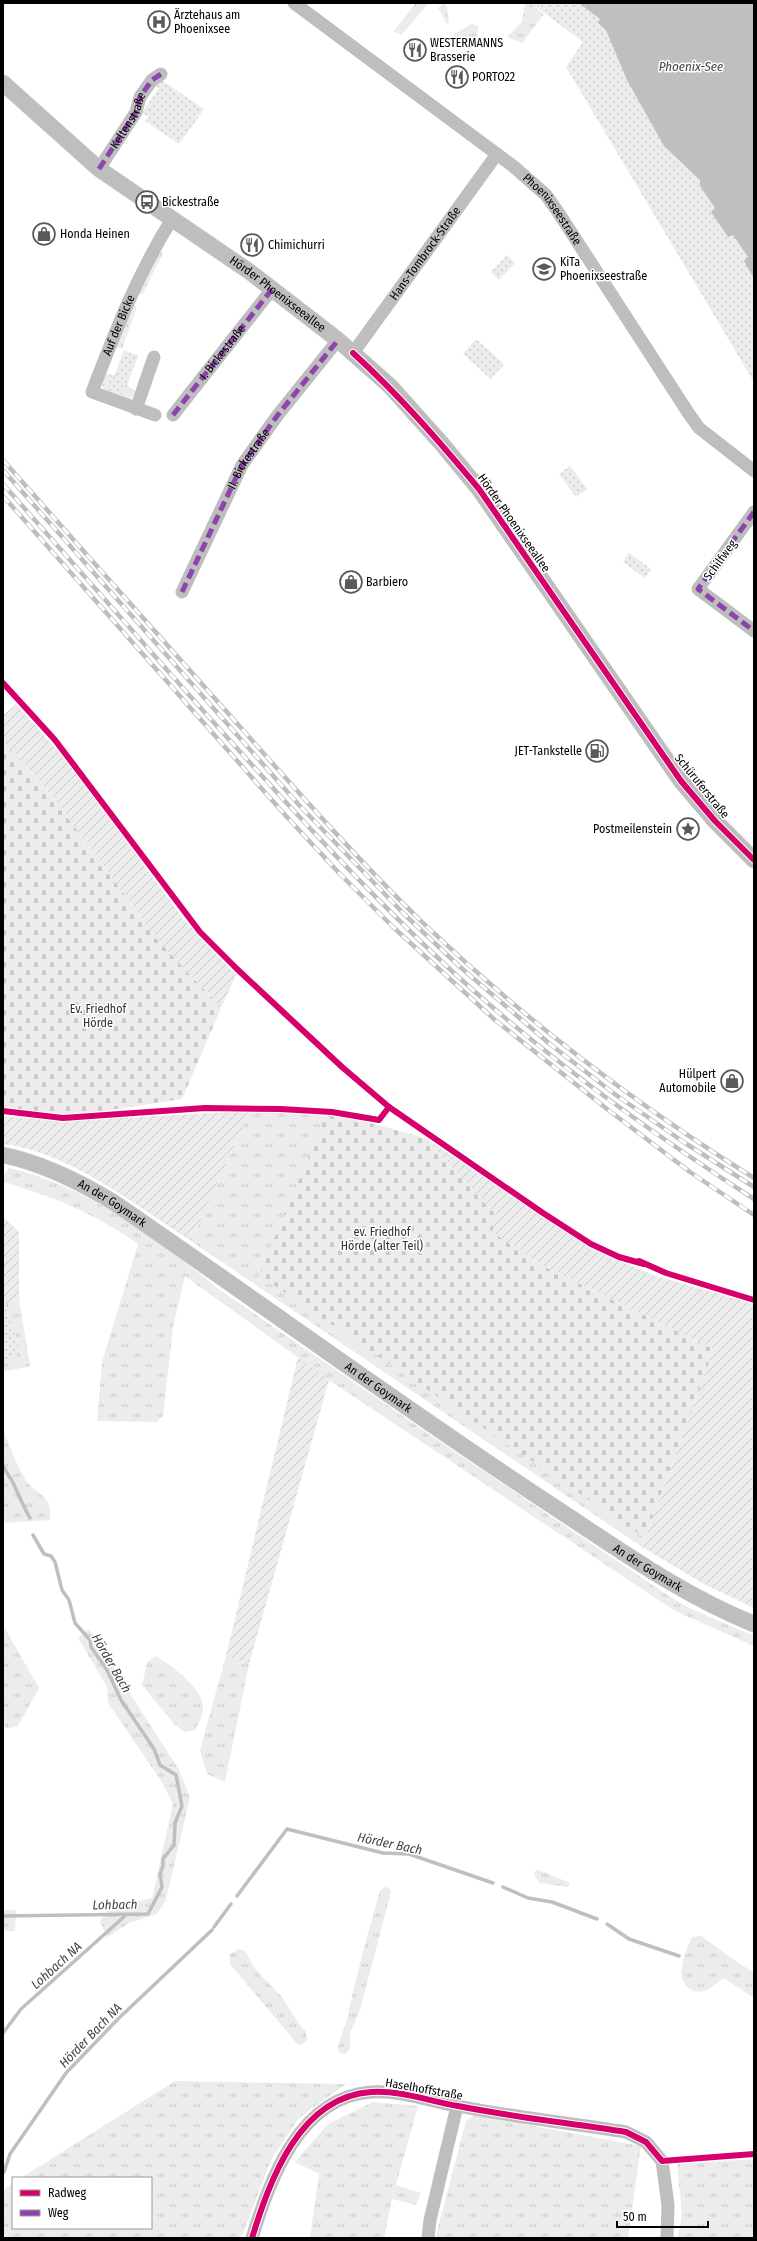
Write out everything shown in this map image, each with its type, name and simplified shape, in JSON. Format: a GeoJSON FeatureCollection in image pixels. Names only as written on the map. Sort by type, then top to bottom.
{"type":"FeatureCollection","features":[{"type":"Feature","properties":{"kind":"main road","name":"Hörder Phoenixseeallee"},"geometry":{"type":"LineString","coordinates":[[3,83],[99,169],[272,288],[338,340],[390,386],[442,444],[478,489],[639,721]]}},
{"type":"Feature","properties":{"kind":"main road","name":"Schüruferstraße"},"geometry":{"type":"LineString","coordinates":[[639,721],[700,804],[754,860]]}},
{"type":"Feature","properties":{"kind":"main road","name":"An der Goymark"},"geometry":{"type":"LineString","coordinates":[[3,1155],[60,1174],[88,1186],[114,1202],[471,1452],[678,1587],[720,1611],[754,1624]]}},
{"type":"Feature","properties":{"kind":"street","name":"Phoenixseestraße"},"geometry":{"type":"LineString","coordinates":[[294,3],[528,177],[546,195],[699,428],[754,471]]}},
{"type":"Feature","properties":{"kind":"street","name":"Keltenstraße"},"geometry":{"type":"LineString","coordinates":[[99,169],[136,112],[140,97],[152,80],[161,74]]}},
{"type":"Feature","properties":{"kind":"street","name":"Hans-Tombrock-Straße"},"geometry":{"type":"LineString","coordinates":[[353,353],[497,154]]}},
{"type":"Feature","properties":{"kind":"street","name":"Auf der Bicke"},"geometry":{"type":"LineString","coordinates":[[155,415],[92,392],[111,341],[140,275],[172,219]]}},
{"type":"Feature","properties":{"kind":"street","name":"I. Bickestraße"},"geometry":{"type":"LineString","coordinates":[[172,415],[272,288]]}},
{"type":"Feature","properties":{"kind":"street","name":"II. Bickestraße"},"geometry":{"type":"LineString","coordinates":[[182,592],[242,465],[277,416],[338,340]]}},
{"type":"Feature","properties":{"kind":"street"},"geometry":{"type":"LineString","coordinates":[[136,408],[154,357]]}},
{"type":"Feature","properties":{"kind":"street","name":"Schilfweg"},"geometry":{"type":"LineString","coordinates":[[754,512],[698,589],[754,631]]}},
{"type":"Feature","properties":{"kind":"street","name":"Haselhoffstraße"},"geometry":{"type":"LineString","coordinates":[[252,2238],[265,2197],[281,2162],[294,2142],[310,2122],[326,2108],[344,2097],[371,2092],[405,2095],[457,2106],[626,2132],[646,2142],[662,2161],[668,2205],[667,2238]]}},
{"type":"Feature","properties":{"kind":"street","name":"Haselhoffstraße"},"geometry":{"type":"LineString","coordinates":[[428,2238],[430,2220],[457,2106]]}},
{"type":"Feature","properties":{"kind":"green space"},"geometry":{"type":"Polygon","coordinates":[[[416,3],[429,3],[402,34],[393,32],[416,3]]]}},
{"type":"Feature","properties":{"kind":"green space"},"geometry":{"type":"Polygon","coordinates":[[[444,3],[447,6],[449,23],[447,24],[438,8],[444,3]]]}},
{"type":"Feature","properties":{"kind":"green space"},"geometry":{"type":"Polygon","coordinates":[[[525,3],[530,3],[544,14],[522,43],[507,37],[522,22],[525,3]]]}},
{"type":"Feature","properties":{"kind":"green space"},"geometry":{"type":"Polygon","coordinates":[[[531,3],[754,3],[754,382],[566,67],[583,42],[531,3]]]}},
{"type":"Feature","properties":{"kind":"green space"},"geometry":{"type":"Polygon","coordinates":[[[471,24],[478,26],[477,46],[454,38],[453,35],[471,24]]]}},
{"type":"Feature","properties":{"kind":"green space"},"geometry":{"type":"Polygon","coordinates":[[[160,79],[204,109],[179,144],[145,121],[148,117],[142,113],[159,88],[156,86],[160,79]]]}},
{"type":"Feature","properties":{"kind":"green space"},"geometry":{"type":"Polygon","coordinates":[[[158,250],[163,253],[142,295],[137,292],[158,250]]]}},
{"type":"Feature","properties":{"kind":"green space"},"geometry":{"type":"Polygon","coordinates":[[[507,255],[515,263],[499,280],[491,272],[507,255]]]}},
{"type":"Feature","properties":{"kind":"green space"},"geometry":{"type":"Polygon","coordinates":[[[132,304],[137,307],[122,349],[115,347],[132,304]]]}},
{"type":"Feature","properties":{"kind":"green space"},"geometry":{"type":"Polygon","coordinates":[[[476,339],[504,364],[491,379],[463,354],[476,339]]]}},
{"type":"Feature","properties":{"kind":"green space"},"geometry":{"type":"Polygon","coordinates":[[[124,350],[138,356],[127,386],[135,390],[132,398],[129,400],[113,396],[115,378],[105,391],[101,383],[104,372],[114,376],[124,350]]]}},
{"type":"Feature","properties":{"kind":"green space"},"geometry":{"type":"Polygon","coordinates":[[[125,352],[136,356],[121,397],[105,391],[111,377],[115,378],[125,352]]]}},
{"type":"Feature","properties":{"kind":"green space"},"geometry":{"type":"Polygon","coordinates":[[[570,466],[587,489],[576,497],[559,474],[570,466]]]}},
{"type":"Feature","properties":{"kind":"green space"},"geometry":{"type":"Polygon","coordinates":[[[629,553],[651,569],[645,578],[623,562],[629,553]]]}},
{"type":"Feature","properties":{"kind":"green space"},"geometry":{"type":"Polygon","coordinates":[[[16,704],[71,766],[184,920],[236,975],[221,1008],[157,939],[46,788],[3,741],[3,716],[16,704]]]}},
{"type":"Feature","properties":{"kind":"green space","name":"Ev. Friedhof Hörde"},"geometry":{"type":"Polygon","coordinates":[[[3,741],[46,788],[157,939],[221,1008],[182,1099],[71,1116],[3,1107],[3,741]]]}},
{"type":"Feature","properties":{"kind":"green space"},"geometry":{"type":"Polygon","coordinates":[[[250,1111],[326,1115],[260,1275],[645,1538],[642,1547],[191,1241],[250,1111]]]}},
{"type":"Feature","properties":{"kind":"green space"},"geometry":{"type":"Polygon","coordinates":[[[250,1111],[191,1241],[125,1197],[76,1169],[52,1157],[27,1149],[3,1144],[3,1116],[60,1121],[250,1111]]]}},
{"type":"Feature","properties":{"kind":"green space","name":"ev. Friedhof Hörde (alter Teil)"},"geometry":{"type":"Polygon","coordinates":[[[326,1115],[363,1121],[425,1138],[497,1216],[493,1232],[543,1266],[714,1349],[645,1538],[259,1275],[326,1115]]]}},
{"type":"Feature","properties":{"kind":"green space"},"geometry":{"type":"Polygon","coordinates":[[[425,1138],[597,1251],[653,1275],[754,1304],[754,1608],[704,1584],[642,1547],[714,1349],[543,1266],[492,1232],[497,1216],[425,1138]]]}},
{"type":"Feature","properties":{"kind":"green space"},"geometry":{"type":"Polygon","coordinates":[[[9,1168],[37,1176],[65,1187],[92,1200],[146,1233],[217,1288],[445,1445],[672,1598],[689,1608],[754,1636],[754,1646],[675,1611],[329,1380],[185,1276],[173,1327],[163,1416],[157,1422],[97,1421],[102,1362],[138,1244],[122,1233],[73,1207],[39,1193],[3,1182],[3,1176],[9,1168]]]}},
{"type":"Feature","properties":{"kind":"green space"},"geometry":{"type":"Polygon","coordinates":[[[3,1217],[19,1232],[19,1298],[3,1306],[3,1217]]]}},
{"type":"Feature","properties":{"kind":"green space"},"geometry":{"type":"Polygon","coordinates":[[[19,1298],[30,1366],[3,1372],[3,1361],[21,1354],[5,1305],[19,1298]]]}},
{"type":"Feature","properties":{"kind":"green space"},"geometry":{"type":"Polygon","coordinates":[[[5,1305],[21,1354],[3,1361],[3,1306],[5,1305]]]}},
{"type":"Feature","properties":{"kind":"green space"},"geometry":{"type":"Polygon","coordinates":[[[298,1357],[329,1380],[249,1664],[226,1656],[298,1357]]]}},
{"type":"Feature","properties":{"kind":"green space"},"geometry":{"type":"Polygon","coordinates":[[[3,1430],[25,1479],[47,1500],[50,1511],[50,1520],[3,1523],[3,1430]]]}},
{"type":"Feature","properties":{"kind":"green space"},"geometry":{"type":"Polygon","coordinates":[[[3,1625],[39,1688],[18,1726],[5,1729],[3,1705],[3,1625]]]}},
{"type":"Feature","properties":{"kind":"green space"},"geometry":{"type":"Polygon","coordinates":[[[89,1629],[179,1770],[190,1797],[166,1900],[157,1914],[129,1923],[107,1937],[100,1921],[109,1909],[152,1898],[173,1804],[162,1782],[108,1703],[107,1687],[78,1638],[89,1629]]]}},
{"type":"Feature","properties":{"kind":"green space"},"geometry":{"type":"Polygon","coordinates":[[[155,1656],[170,1665],[186,1678],[199,1694],[203,1712],[195,1730],[185,1732],[175,1725],[142,1685],[147,1663],[155,1656]]]}},
{"type":"Feature","properties":{"kind":"green space"},"geometry":{"type":"Polygon","coordinates":[[[226,1656],[249,1664],[225,1782],[207,1774],[200,1750],[226,1656]]]}},
{"type":"Feature","properties":{"kind":"green space"},"geometry":{"type":"Polygon","coordinates":[[[536,1869],[568,1882],[570,1885],[568,1887],[540,1883],[534,1875],[536,1869]]]}},
{"type":"Feature","properties":{"kind":"green space"},"geometry":{"type":"Polygon","coordinates":[[[385,1887],[389,1888],[391,1892],[360,2010],[350,2033],[350,2048],[347,2053],[342,2054],[338,2051],[339,2044],[347,2019],[358,1971],[380,1891],[385,1887]]]}},
{"type":"Feature","properties":{"kind":"green space"},"geometry":{"type":"Polygon","coordinates":[[[3,1910],[16,1910],[15,1931],[3,1931],[3,1910]]]}},
{"type":"Feature","properties":{"kind":"green space"},"geometry":{"type":"Polygon","coordinates":[[[701,1936],[740,1964],[754,1972],[754,1998],[724,1978],[711,1988],[703,1991],[694,1991],[686,1986],[683,1980],[682,1966],[686,1950],[692,1937],[701,1936]]]}},
{"type":"Feature","properties":{"kind":"green space"},"geometry":{"type":"Polygon","coordinates":[[[239,1949],[245,1951],[256,1970],[282,1997],[299,2024],[306,2032],[307,2040],[303,2044],[298,2045],[230,1964],[230,1954],[239,1949]]]}},
{"type":"Feature","properties":{"kind":"green space"},"geometry":{"type":"Polygon","coordinates":[[[175,2081],[346,2084],[299,2118],[271,2160],[241,2238],[3,2238],[3,2190],[12,2184],[12,2229],[152,2229],[152,2177],[23,2177],[175,2081]]]}},
{"type":"Feature","properties":{"kind":"green space"},"geometry":{"type":"Polygon","coordinates":[[[373,2102],[418,2106],[396,2185],[421,2193],[416,2205],[392,2199],[384,2238],[310,2238],[319,2174],[295,2162],[328,2124],[373,2102]]]}},
{"type":"Feature","properties":{"kind":"green space"},"geometry":{"type":"Polygon","coordinates":[[[475,2115],[641,2146],[628,2238],[438,2238],[436,2236],[466,2121],[475,2115]]]}},
{"type":"Feature","properties":{"kind":"green space"},"geometry":{"type":"Polygon","coordinates":[[[754,2159],[754,2238],[678,2238],[682,2213],[677,2164],[754,2159]]]}},
{"type":"Feature","properties":{"kind":"water","name":"Phoenix-See"},"geometry":{"type":"Polygon","coordinates":[[[579,3],[754,3],[754,279],[744,261],[748,257],[733,235],[728,237],[711,212],[715,208],[700,186],[700,180],[664,146],[627,80],[606,30],[598,23],[600,19],[579,3]]]}},
{"type":"Feature","properties":{"kind":"waterway","name":"Hörder Bach"},"geometry":{"type":"LineString","coordinates":[[3,1465],[30,1518]]}},
{"type":"Feature","properties":{"kind":"waterway","name":"Hörder Bach"},"geometry":{"type":"LineString","coordinates":[[3,1916],[148,1914],[162,1887],[160,1874],[163,1866],[163,1859],[174,1845],[175,1823],[182,1806],[176,1775],[160,1765],[154,1749],[121,1700],[107,1670],[91,1647],[90,1640],[75,1623],[69,1600],[62,1590],[55,1562],[51,1556],[44,1554],[33,1535]]}},
{"type":"Feature","properties":{"kind":"waterway","name":"Hörder Bach"},"geometry":{"type":"LineString","coordinates":[[237,1896],[287,1829],[383,1853],[409,1854],[493,1883]]}},
{"type":"Feature","properties":{"kind":"waterway","name":"Hörder Bach"},"geometry":{"type":"LineString","coordinates":[[503,1887],[528,1898],[552,1902],[597,1919]]}},
{"type":"Feature","properties":{"kind":"waterway","name":"Hörder Bach NA"},"geometry":{"type":"LineString","coordinates":[[214,1927],[231,1904]]}},
{"type":"Feature","properties":{"kind":"waterway","name":"Lohbach NA"},"geometry":{"type":"LineString","coordinates":[[3,2033],[21,2009],[126,1915]]}},
{"type":"Feature","properties":{"kind":"waterway","name":"Hörder Bach"},"geometry":{"type":"LineString","coordinates":[[607,1924],[629,1939],[679,1956]]}},
{"type":"Feature","properties":{"kind":"waterway","name":"Hörder Bach NA"},"geometry":{"type":"LineString","coordinates":[[4,2172],[10,2154],[66,2073],[118,2019],[212,1930]]}},
{"type":"Feature","properties":{"kind":"railway"},"geometry":{"type":"LineString","coordinates":[[3,460],[298,792],[371,871],[422,922],[500,993],[582,1059],[666,1120],[754,1178]]}},
{"type":"Feature","properties":{"kind":"railway"},"geometry":{"type":"LineString","coordinates":[[3,470],[299,805],[405,915],[459,966],[551,1045],[616,1095],[685,1143],[754,1187]]}},
{"type":"Feature","properties":{"kind":"railway"},"geometry":{"type":"LineString","coordinates":[[3,484],[190,696],[286,802],[351,872],[418,939],[488,1004],[561,1064],[675,1147],[754,1199]]}},
{"type":"Feature","properties":{"kind":"railway"},"geometry":{"type":"LineString","coordinates":[[3,496],[286,816],[339,873],[393,927],[495,1020],[607,1109],[690,1172],[754,1215]]}},
{"type":"Feature","properties":{"kind":"marked path"},"geometry":{"type":"LineString","coordinates":[[99,169],[136,112],[140,97],[152,80],[161,74]]}},
{"type":"Feature","properties":{"kind":"marked path"},"geometry":{"type":"LineString","coordinates":[[173,415],[273,288]]}},
{"type":"Feature","properties":{"kind":"marked path"},"geometry":{"type":"LineString","coordinates":[[182,592],[242,465],[277,416],[338,340]]}},
{"type":"Feature","properties":{"kind":"marked path"},"geometry":{"type":"LineString","coordinates":[[754,512],[698,589],[754,631]]}},
{"type":"Feature","properties":{"kind":"cycle path"},"geometry":{"type":"LineString","coordinates":[[353,353],[418,419],[479,489],[681,781],[715,821],[754,860]]}},
{"type":"Feature","properties":{"kind":"cycle path"},"geometry":{"type":"LineString","coordinates":[[3,683],[55,740],[200,932],[237,969],[342,1067],[389,1107],[543,1213],[591,1244],[619,1257],[644,1264]]}},
{"type":"Feature","properties":{"kind":"cycle path"},"geometry":{"type":"LineString","coordinates":[[3,1111],[63,1118],[205,1108],[280,1109],[332,1112],[379,1120],[389,1107]]}},
{"type":"Feature","properties":{"kind":"cycle path"},"geometry":{"type":"LineString","coordinates":[[639,1261],[666,1273],[754,1300]]}},
{"type":"Feature","properties":{"kind":"cycle path"},"geometry":{"type":"LineString","coordinates":[[252,2238],[268,2191],[291,2145],[306,2125],[325,2109],[346,2097],[371,2092],[404,2094],[479,2110],[626,2132],[646,2142],[662,2161],[754,2154]]}},
{"type":"Feature","properties":{"kind":"place","name":"Ärztehaus am Phoenixsee"},"geometry":{"type":"Point","coordinates":[159,22]}},
{"type":"Feature","properties":{"kind":"place","name":"WESTERMANNS Brasserie"},"geometry":{"type":"Point","coordinates":[415,50]}},
{"type":"Feature","properties":{"kind":"place","name":"PORTO22"},"geometry":{"type":"Point","coordinates":[457,77]}},
{"type":"Feature","properties":{"kind":"place","name":"Bickestraße"},"geometry":{"type":"Point","coordinates":[147,202]}},
{"type":"Feature","properties":{"kind":"place","name":"Honda Heinen"},"geometry":{"type":"Point","coordinates":[44,234]}},
{"type":"Feature","properties":{"kind":"place","name":"Chimichurri"},"geometry":{"type":"Point","coordinates":[252,245]}},
{"type":"Feature","properties":{"kind":"place","name":"KiTa Phoenixseestraße"},"geometry":{"type":"Point","coordinates":[544,269]}},
{"type":"Feature","properties":{"kind":"place","name":"Barbiero"},"geometry":{"type":"Point","coordinates":[351,582]}},
{"type":"Feature","properties":{"kind":"place","name":"JET-Tankstelle"},"geometry":{"type":"Point","coordinates":[597,751]}},
{"type":"Feature","properties":{"kind":"place","name":"Postmeilenstein"},"geometry":{"type":"Point","coordinates":[688,829]}},
{"type":"Feature","properties":{"kind":"place","name":"Hülpert Automobile"},"geometry":{"type":"Point","coordinates":[732,1081]}},
{"type":"Feature","properties":{"kind":"water label","name":"Lohbach"},"geometry":{"type":"Point","coordinates":[115,1904]}}]}
